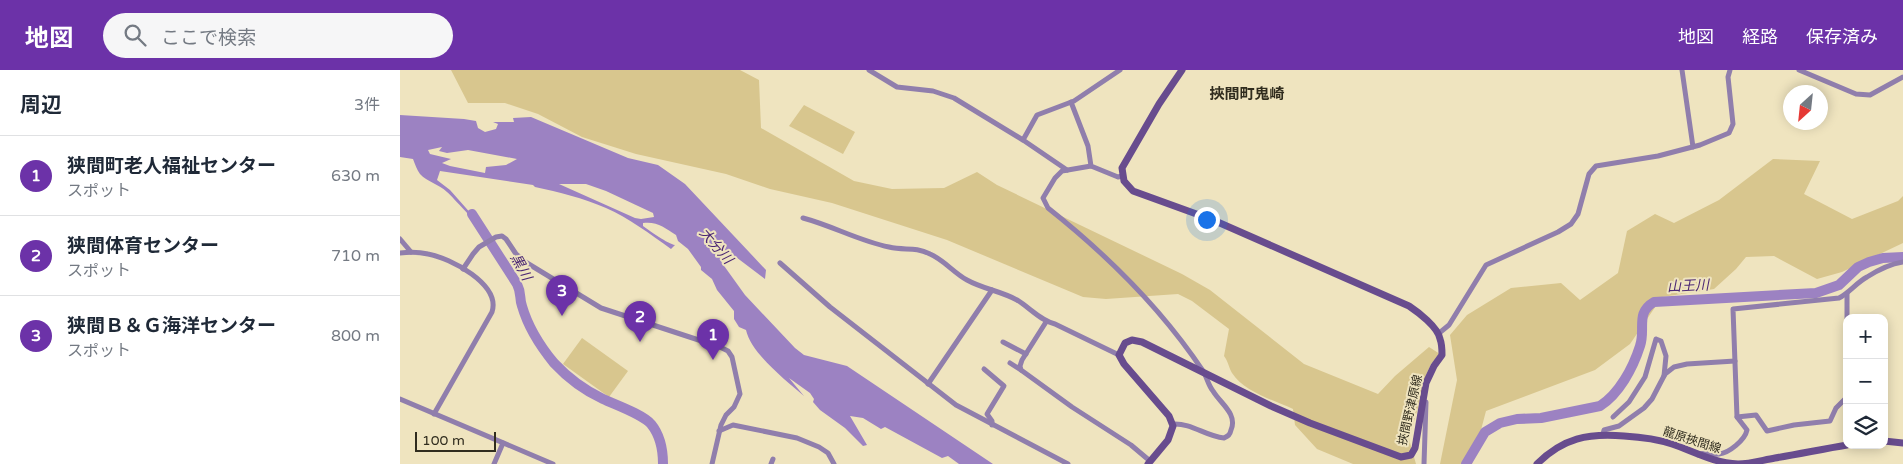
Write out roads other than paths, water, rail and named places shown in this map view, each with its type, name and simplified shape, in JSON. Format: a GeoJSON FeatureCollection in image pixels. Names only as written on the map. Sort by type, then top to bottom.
{"type":"FeatureCollection","features":[{"type":"Feature","properties":{"kind":"main road"},"geometry":{"type":"LineString","coordinates":[[1182,70],[1159,104],[1125,163],[1122,176],[1126,186],[1133,191],[1213,220],[1409,306],[1421,315],[1438,334]]}},
{"type":"Feature","properties":{"kind":"main road","name":"挾間野津原線"},"geometry":{"type":"LineString","coordinates":[[1119,354],[1125,343],[1137,340],[1284,412],[1401,457],[1411,455],[1415,448],[1425,387],[1430,374],[1442,355],[1438,334]]}},
{"type":"Feature","properties":{"kind":"main road"},"geometry":{"type":"LineString","coordinates":[[1119,354],[1124,364],[1169,416],[1173,424],[1168,440],[1149,462]]}},
{"type":"Feature","properties":{"kind":"main road","name":"龍原挾間線"},"geometry":{"type":"LineString","coordinates":[[1537,464],[1547,454],[1570,440],[1588,435],[1603,434],[1658,440],[1712,460],[1740,464],[1843,446]]}},
{"type":"Feature","properties":{"kind":"main road"},"geometry":{"type":"LineString","coordinates":[[1888,441],[1903,443]]}},
{"type":"Feature","properties":{"kind":"street"},"geometry":{"type":"LineString","coordinates":[[869,70],[897,87],[933,91],[954,98],[1024,140],[1066,170]]}},
{"type":"Feature","properties":{"kind":"street"},"geometry":{"type":"LineString","coordinates":[[1024,140],[1037,115],[1071,102],[1120,70]]}},
{"type":"Feature","properties":{"kind":"street"},"geometry":{"type":"LineString","coordinates":[[1682,70],[1693,147]]}},
{"type":"Feature","properties":{"kind":"street"},"geometry":{"type":"LineString","coordinates":[[1438,334],[1449,325],[1486,265],[1558,232],[1571,224],[1578,214],[1589,174],[1596,166],[1653,157],[1693,147],[1724,136],[1732,129],[1733,122],[1728,77],[1730,70]]}},
{"type":"Feature","properties":{"kind":"street"},"geometry":{"type":"LineString","coordinates":[[1802,71],[1856,94],[1870,95],[1903,77]]}},
{"type":"Feature","properties":{"kind":"street"},"geometry":{"type":"LineString","coordinates":[[1071,102],[1088,146],[1091,166]]}},
{"type":"Feature","properties":{"kind":"street"},"geometry":{"type":"LineString","coordinates":[[1122,176],[1118,177],[1091,166],[1066,170],[1055,178],[1043,198],[1048,208],[1106,256],[1176,334],[1204,373],[1212,390],[1231,414],[1233,426],[1226,437],[1220,438],[1189,425],[1173,424]]}},
{"type":"Feature","properties":{"kind":"street"},"geometry":{"type":"LineString","coordinates":[[803,218],[822,223],[857,238],[892,248],[912,248],[932,254],[965,279],[983,288],[1002,293],[1032,310],[1046,322],[1055,324],[1119,354]]}},
{"type":"Feature","properties":{"kind":"street"},"geometry":{"type":"LineString","coordinates":[[463,269],[473,254],[483,245],[496,237],[502,236],[514,252],[527,263],[601,308],[720,347],[728,352],[732,357],[740,394],[734,406],[726,415],[719,432],[712,464]]}},
{"type":"Feature","properties":{"kind":"street"},"geometry":{"type":"LineString","coordinates":[[400,239],[410,252]]}},
{"type":"Feature","properties":{"kind":"street"},"geometry":{"type":"LineString","coordinates":[[400,253],[410,252],[436,256],[463,269],[487,289],[493,300],[493,310],[434,414]]}},
{"type":"Feature","properties":{"kind":"street"},"geometry":{"type":"LineString","coordinates":[[1698,455],[1724,453],[1746,436],[1747,430],[1738,416],[1733,309],[1821,302],[1839,298],[1847,294],[1866,277],[1885,267],[1903,262]]}},
{"type":"Feature","properties":{"kind":"street"},"geometry":{"type":"LineString","coordinates":[[780,263],[830,307],[956,405],[1068,464]]}},
{"type":"Feature","properties":{"kind":"street"},"geometry":{"type":"LineString","coordinates":[[928,384],[992,290]]}},
{"type":"Feature","properties":{"kind":"street"},"geometry":{"type":"LineString","coordinates":[[1847,294],[1847,314]]}},
{"type":"Feature","properties":{"kind":"street"},"geometry":{"type":"LineString","coordinates":[[1021,370],[1020,366],[1026,354],[1046,322]]}},
{"type":"Feature","properties":{"kind":"street"},"geometry":{"type":"LineString","coordinates":[[1613,417],[1629,402],[1646,377],[1656,339],[1661,341],[1666,353],[1664,376]]}},
{"type":"Feature","properties":{"kind":"street"},"geometry":{"type":"LineString","coordinates":[[1003,342],[1026,354]]}},
{"type":"Feature","properties":{"kind":"street"},"geometry":{"type":"LineString","coordinates":[[1603,434],[1604,430],[1619,426],[1646,406],[1652,399],[1664,376],[1671,369],[1680,365],[1735,361]]}},
{"type":"Feature","properties":{"kind":"street"},"geometry":{"type":"LineString","coordinates":[[1010,363],[1072,407],[1131,445],[1149,462]]}},
{"type":"Feature","properties":{"kind":"street"},"geometry":{"type":"LineString","coordinates":[[984,369],[1004,386],[987,414],[992,424]]}},
{"type":"Feature","properties":{"kind":"street"},"geometry":{"type":"LineString","coordinates":[[1424,464],[1425,387]]}},
{"type":"Feature","properties":{"kind":"street"},"geometry":{"type":"LineString","coordinates":[[400,399],[553,464]]}},
{"type":"Feature","properties":{"kind":"street"},"geometry":{"type":"LineString","coordinates":[[1738,416],[1756,415],[1767,431],[1794,425],[1830,421],[1836,408],[1843,401]]}},
{"type":"Feature","properties":{"kind":"street"},"geometry":{"type":"LineString","coordinates":[[719,432],[733,425],[797,438],[824,450],[828,453],[834,464]]}},
{"type":"Feature","properties":{"kind":"street"},"geometry":{"type":"LineString","coordinates":[[494,464],[503,443]]}},
{"type":"Feature","properties":{"kind":"street"},"geometry":{"type":"LineString","coordinates":[[1545,464],[1547,454]]}},
{"type":"Feature","properties":{"kind":"water","name":"大分川"},"geometry":{"type":"Polygon","coordinates":[[[400,115],[476,121],[478,128],[485,132],[496,129],[498,124],[493,122],[514,122],[513,118],[531,117],[628,158],[658,165],[685,184],[766,270],[765,279],[732,254],[718,247],[722,263],[745,295],[795,348],[804,355],[847,366],[993,464],[959,464],[948,456],[942,458],[885,427],[881,429],[863,418],[850,416],[867,445],[863,446],[845,428],[820,410],[813,402],[814,399],[810,393],[789,378],[804,396],[762,357],[754,348],[746,330],[739,327],[734,319],[734,311],[717,290],[712,279],[701,270],[701,267],[688,249],[678,241],[676,235],[661,226],[653,223],[643,223],[643,226],[650,231],[675,245],[671,249],[623,217],[589,201],[533,185],[440,171],[437,180],[450,190],[481,225],[444,189],[420,174],[413,159],[400,157],[400,115]],[[442,147],[428,150],[430,154],[451,159],[442,163],[485,173],[486,167],[506,165],[517,159],[468,150],[447,153],[439,151],[442,147]],[[559,184],[635,218],[654,217],[653,213],[606,191],[586,184],[559,184]]]}},
{"type":"Feature","properties":{"kind":"waterway","name":"黒川"},"geometry":{"type":"LineString","coordinates":[[472,214],[517,284],[521,303],[528,321],[535,336],[549,357],[583,388],[647,420],[657,433],[663,464]]}},
{"type":"Feature","properties":{"kind":"waterway","name":"山王川"},"geometry":{"type":"LineString","coordinates":[[1466,464],[1485,432],[1500,423],[1517,419],[1541,418],[1600,406],[1607,401],[1619,388],[1633,363],[1642,340],[1643,316],[1648,306],[1654,302],[1816,293],[1839,285],[1858,267],[1869,262],[1883,258],[1903,257]]}},
{"type":"Feature","properties":{"kind":"place","name":"狭間Ｂ＆Ｇ海洋センター"},"geometry":{"type":"Point","coordinates":[562,316]}},
{"type":"Feature","properties":{"kind":"place","name":"狭間体育センター"},"geometry":{"type":"Point","coordinates":[640,342]}},
{"type":"Feature","properties":{"kind":"place","name":"狭間町老人福祉センター"},"geometry":{"type":"Point","coordinates":[713,360]}},
{"type":"Feature","properties":{"kind":"district","name":"挾間町鬼崎"},"geometry":{"type":"Point","coordinates":[1247,94]}}]}
